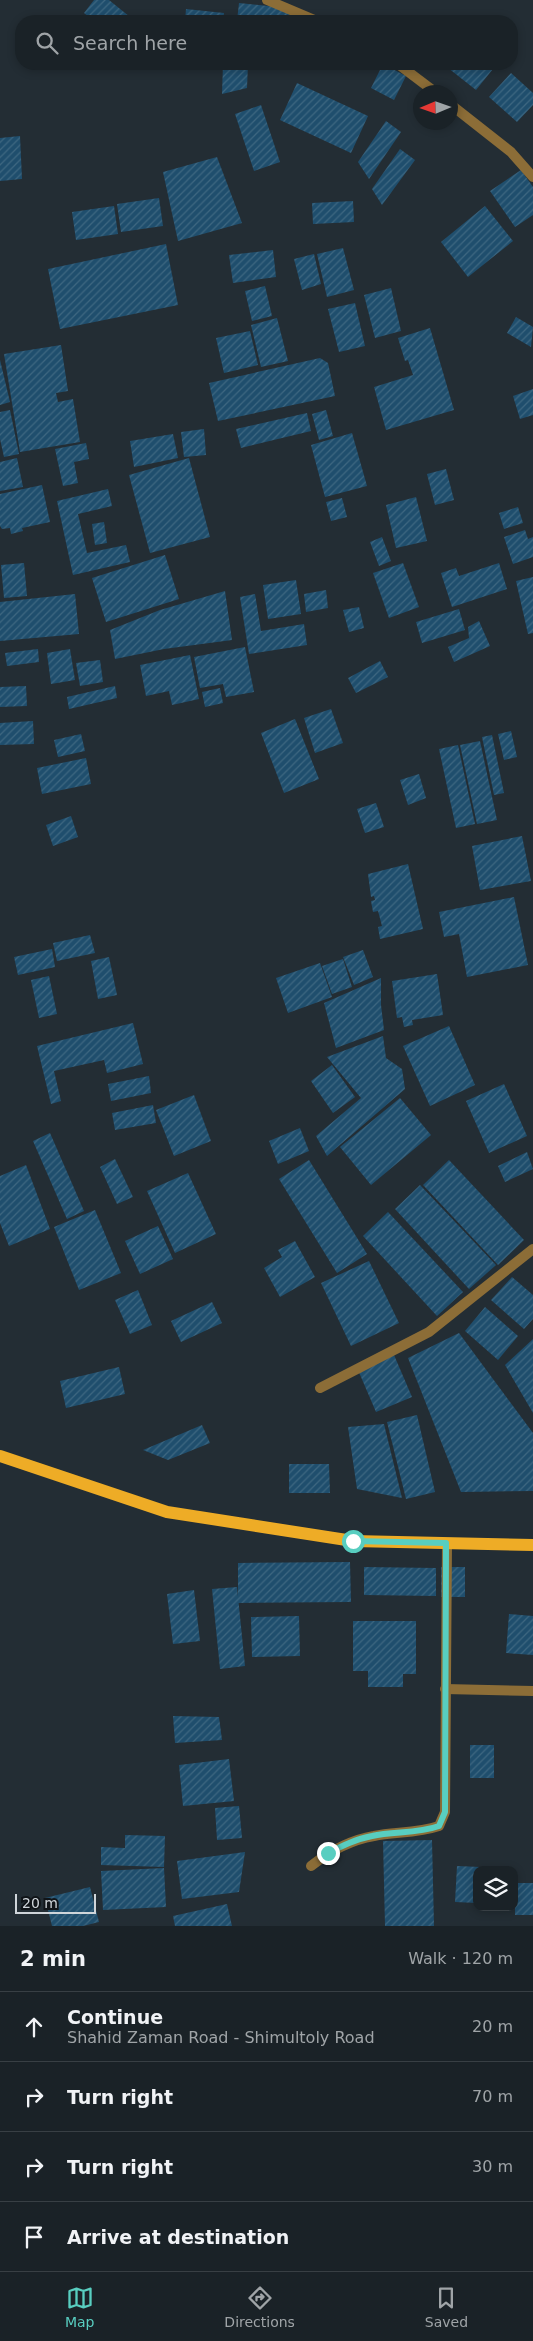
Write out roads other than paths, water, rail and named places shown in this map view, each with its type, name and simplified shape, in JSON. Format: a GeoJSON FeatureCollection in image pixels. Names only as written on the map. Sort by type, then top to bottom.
{"type":"FeatureCollection","features":[{"type":"Feature","properties":{"kind":"main road"},"geometry":{"type":"LineString","coordinates":[[0,1456],[167,1512],[353,1541],[533,1545]]}},
{"type":"Feature","properties":{"kind":"street"},"geometry":{"type":"LineString","coordinates":[[267,0],[303,15]]}},
{"type":"Feature","properties":{"kind":"street"},"geometry":{"type":"LineString","coordinates":[[406,70],[426,85]]}},
{"type":"Feature","properties":{"kind":"street"},"geometry":{"type":"LineString","coordinates":[[458,110],[511,152],[533,177]]}},
{"type":"Feature","properties":{"kind":"street"},"geometry":{"type":"LineString","coordinates":[[320,1388],[429,1332],[533,1249]]}},
{"type":"Feature","properties":{"kind":"street"},"geometry":{"type":"LineString","coordinates":[[311,1866],[328,1853],[348,1843],[372,1836],[428,1830],[439,1826],[445,1812],[446,1543]]}},
{"type":"Feature","properties":{"kind":"street"},"geometry":{"type":"LineString","coordinates":[[445,1689],[533,1690]]}}]}
